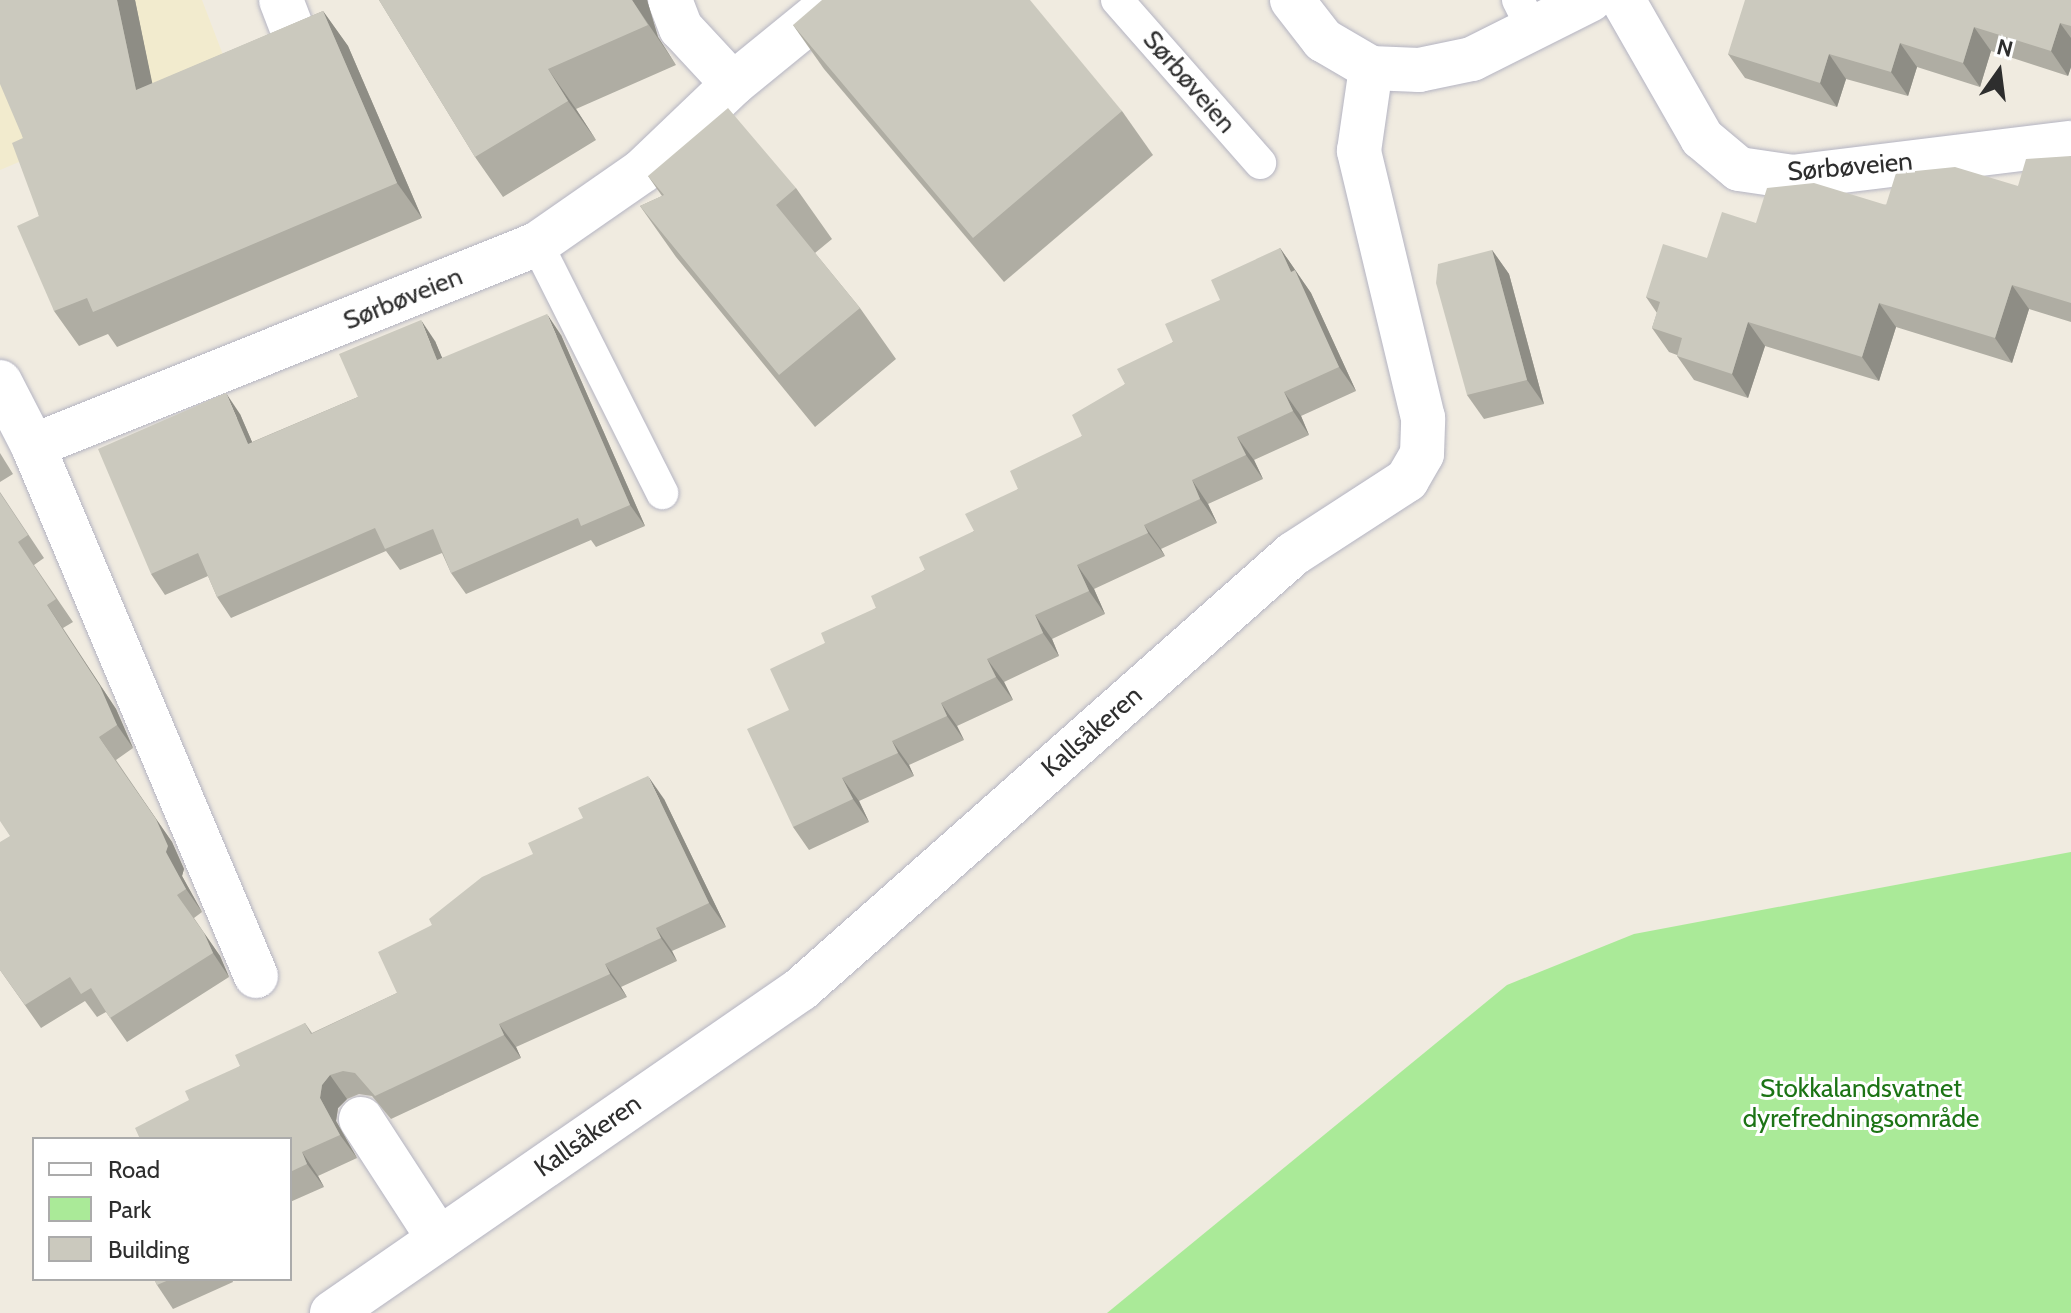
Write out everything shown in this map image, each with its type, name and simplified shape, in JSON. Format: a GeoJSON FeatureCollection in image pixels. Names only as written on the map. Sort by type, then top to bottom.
{"type":"FeatureCollection","features":[{"type":"Feature","properties":{"kind":"street"},"geometry":{"type":"LineString","coordinates":[[670,0],[681,28],[733,84]]}},
{"type":"Feature","properties":{"kind":"street","name":"Sørbøveien"},"geometry":{"type":"LineString","coordinates":[[33,446],[537,244],[642,171],[733,84],[836,0]]}},
{"type":"Feature","properties":{"kind":"street"},"geometry":{"type":"LineString","coordinates":[[1292,0],[1323,40],[1371,68],[1419,70],[1472,59],[1526,15],[1590,0]]}},
{"type":"Feature","properties":{"kind":"street","name":"Sørbøveien"},"geometry":{"type":"LineString","coordinates":[[1623,0],[1702,138],[1739,169],[1793,177],[2071,143]]}},
{"type":"Feature","properties":{"kind":"street","name":"Kallsåkeren"},"geometry":{"type":"LineString","coordinates":[[332,1313],[801,989],[1293,554],[1407,480],[1422,454],[1423,418],[1359,151],[1371,68]]}},
{"type":"Feature","properties":{"kind":"street"},"geometry":{"type":"LineString","coordinates":[[0,382],[33,446],[256,976]]}},
{"type":"Feature","properties":{"kind":"street"},"geometry":{"type":"LineString","coordinates":[[361,1119],[439,1239]]}},
{"type":"Feature","properties":{"kind":"lane","name":"Sørbøveien"},"geometry":{"type":"LineString","coordinates":[[1117,0],[1260,163]]}},
{"type":"Feature","properties":{"kind":"lane"},"geometry":{"type":"LineString","coordinates":[[537,244],[662,493]]}},
{"type":"Feature","properties":{"kind":"shaded area"},"geometry":{"type":"Polygon","coordinates":[[[0,0],[202,0],[230,73],[0,170],[0,0]]]}},
{"type":"Feature","properties":{"kind":"green space","name":"Stokkalandsvatnet dyrefredningsområde"},"geometry":{"type":"Polygon","coordinates":[[[2071,852],[2071,1313],[1107,1313],[1507,985],[1634,934],[2071,852]]]}},
{"type":"Feature","properties":{"kind":"building"},"geometry":{"type":"Polygon","coordinates":[[[0,0],[117,0],[136,90],[323,11],[397,183],[93,312],[87,298],[54,311],[17,226],[39,216],[12,143],[23,138],[0,84],[0,0]]]}},
{"type":"Feature","properties":{"kind":"building"},"geometry":{"type":"Polygon","coordinates":[[[379,0],[632,0],[648,25],[548,69],[568,101],[475,157],[379,0]]]}},
{"type":"Feature","properties":{"kind":"building"},"geometry":{"type":"Polygon","coordinates":[[[822,0],[1030,0],[1122,111],[973,238],[793,25],[822,0]]]}},
{"type":"Feature","properties":{"kind":"building"},"geometry":{"type":"Polygon","coordinates":[[[1745,0],[2071,0],[2071,26],[2060,23],[2051,51],[1974,27],[1963,63],[1900,43],[1891,72],[1829,54],[1820,83],[1728,54],[1745,0]]]}},
{"type":"Feature","properties":{"kind":"building"},"geometry":{"type":"Polygon","coordinates":[[[728,108],[796,188],[776,205],[860,308],[779,375],[640,206],[664,195],[648,176],[728,108]]]}},
{"type":"Feature","properties":{"kind":"building"},"geometry":{"type":"Polygon","coordinates":[[[2071,156],[2071,303],[2012,285],[1995,338],[1879,303],[1862,357],[1748,322],[1732,374],[1677,356],[1682,338],[1652,328],[1660,302],[1646,297],[1663,244],[1707,258],[1722,212],[1756,223],[1767,188],[1814,183],[1886,205],[1896,173],[1955,167],[2018,186],[2026,159],[2071,156]]]}},
{"type":"Feature","properties":{"kind":"building"},"geometry":{"type":"Polygon","coordinates":[[[1280,248],[1291,272],[1295,270],[1339,367],[1284,392],[1293,411],[1237,437],[1246,455],[1192,480],[1200,499],[1144,525],[1148,533],[1077,565],[1089,591],[1035,615],[1043,633],[987,659],[996,677],[941,703],[947,716],[892,741],[898,753],[842,778],[853,799],[793,827],[747,729],[789,710],[770,669],[825,643],[821,633],[876,608],[871,596],[925,570],[919,557],[974,531],[965,514],[1018,489],[1010,471],[1082,436],[1072,415],[1125,384],[1117,369],[1173,342],[1165,324],[1220,300],[1211,280],[1280,248]]]}},
{"type":"Feature","properties":{"kind":"building"},"geometry":{"type":"Polygon","coordinates":[[[1492,250],[1527,380],[1467,395],[1436,283],[1438,264],[1492,250]]]}},
{"type":"Feature","properties":{"kind":"building"},"geometry":{"type":"Polygon","coordinates":[[[547,314],[630,505],[581,526],[578,518],[451,573],[433,529],[385,549],[375,528],[217,597],[198,553],[151,574],[98,449],[226,393],[248,444],[358,397],[339,354],[421,320],[437,360],[547,314]]]}},
{"type":"Feature","properties":{"kind":"building"},"geometry":{"type":"Polygon","coordinates":[[[0,493],[28,535],[18,542],[56,599],[47,605],[100,686],[117,725],[99,737],[156,819],[168,846],[166,852],[186,889],[177,895],[204,933],[213,953],[110,1018],[91,988],[81,994],[70,977],[25,1005],[0,970],[0,842],[10,836],[0,821],[0,493]]]}},
{"type":"Feature","properties":{"kind":"building"},"geometry":{"type":"Polygon","coordinates":[[[648,776],[709,903],[656,928],[661,938],[605,964],[610,974],[499,1024],[504,1035],[375,1096],[355,1073],[343,1071],[330,1075],[322,1085],[320,1098],[340,1135],[302,1152],[307,1164],[292,1171],[292,1137],[139,1137],[135,1128],[189,1100],[185,1091],[240,1066],[235,1055],[305,1023],[311,1034],[397,993],[378,952],[432,925],[429,919],[482,877],[533,854],[528,843],[583,818],[578,808],[648,776]]]}}]}
